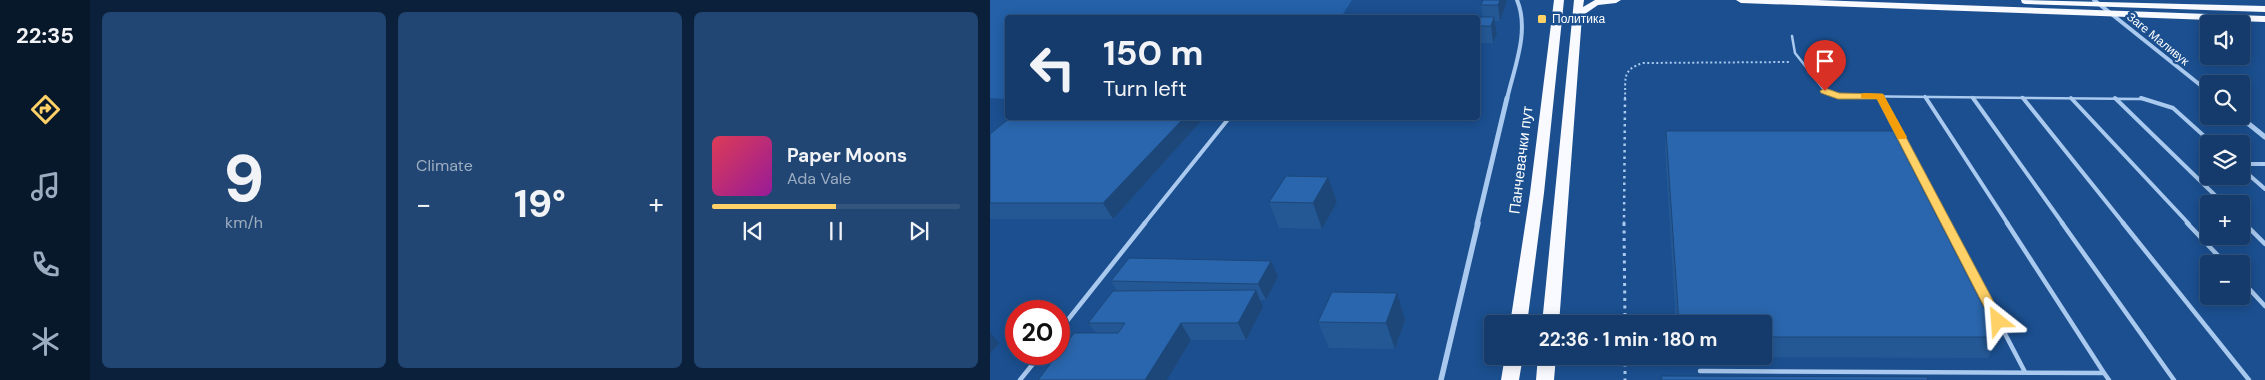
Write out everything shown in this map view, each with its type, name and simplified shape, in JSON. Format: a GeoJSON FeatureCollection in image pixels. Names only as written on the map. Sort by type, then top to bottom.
{"type":"FeatureCollection","features":[{"type":"Feature","properties":{"kind":"highway","name":"Панчевачки пут"},"geometry":{"type":"LineString","coordinates":[[1519,315],[1537,193],[1559,0]]}},
{"type":"Feature","properties":{"kind":"highway"},"geometry":{"type":"LineString","coordinates":[[1551,315],[1579,0]]}},
{"type":"Feature","properties":{"kind":"highway"},"geometry":{"type":"LineString","coordinates":[[1578,15],[1595,3],[1616,0]]}},
{"type":"Feature","properties":{"kind":"highway"},"geometry":{"type":"LineString","coordinates":[[1741,0],[2265,19]]}},
{"type":"Feature","properties":{"kind":"highway"},"geometry":{"type":"LineString","coordinates":[[1992,0],[2265,9]]}},
{"type":"Feature","properties":{"kind":"highway"},"geometry":{"type":"LineString","coordinates":[[1510,380],[1512,365]]}},
{"type":"Feature","properties":{"kind":"highway"},"geometry":{"type":"LineString","coordinates":[[1545,380],[1546,365]]}},
{"type":"Feature","properties":{"kind":"street"},"geometry":{"type":"LineString","coordinates":[[1441,380],[1523,29],[1522,12],[1517,0]]}},
{"type":"Feature","properties":{"kind":"street","name":"Заге Маливук"},"geometry":{"type":"LineString","coordinates":[[2096,2],[2200,85]]}},
{"type":"Feature","properties":{"kind":"street"},"geometry":{"type":"LineString","coordinates":[[2250,125],[2265,137]]}},
{"type":"Feature","properties":{"kind":"lane"},"geometry":{"type":"LineString","coordinates":[[1792,36],[1795,53],[1825,91],[1838,96],[2140,98],[2173,108],[2203,135]]}},
{"type":"Feature","properties":{"kind":"lane"},"geometry":{"type":"LineString","coordinates":[[1880,96],[2025,372]]}},
{"type":"Feature","properties":{"kind":"lane"},"geometry":{"type":"LineString","coordinates":[[1925,96],[2109,380]]}},
{"type":"Feature","properties":{"kind":"lane"},"geometry":{"type":"LineString","coordinates":[[1972,97],[2174,380]]}},
{"type":"Feature","properties":{"kind":"lane"},"geometry":{"type":"LineString","coordinates":[[2022,97],[2249,380]]}},
{"type":"Feature","properties":{"kind":"lane"},"geometry":{"type":"LineString","coordinates":[[2071,98],[2218,255]]}},
{"type":"Feature","properties":{"kind":"lane"},"geometry":{"type":"LineString","coordinates":[[2115,98],[2215,195]]}},
{"type":"Feature","properties":{"kind":"lane"},"geometry":{"type":"LineString","coordinates":[[1070,317],[1227,120]]}},
{"type":"Feature","properties":{"kind":"lane"},"geometry":{"type":"LineString","coordinates":[[2250,164],[2265,164]]}},
{"type":"Feature","properties":{"kind":"lane"},"geometry":{"type":"LineString","coordinates":[[2250,176],[2265,189]]}},
{"type":"Feature","properties":{"kind":"lane"},"geometry":{"type":"LineString","coordinates":[[2250,229],[2265,244]]}},
{"type":"Feature","properties":{"kind":"lane"},"geometry":{"type":"LineString","coordinates":[[2250,290],[2265,306]]}},
{"type":"Feature","properties":{"kind":"lane"},"geometry":{"type":"LineString","coordinates":[[1020,380],[1032,365]]}},
{"type":"Feature","properties":{"kind":"lane"},"geometry":{"type":"LineString","coordinates":[[1700,371],[2104,373]]}},
{"type":"Feature","properties":{"kind":"path"},"geometry":{"type":"LineString","coordinates":[[1625,315],[1623,150],[1626,74],[1631,67],[1643,63],[1802,62]]}},
{"type":"Feature","properties":{"kind":"path"},"geometry":{"type":"LineString","coordinates":[[1625,365],[1625,380]]}},
{"type":"Feature","properties":{"kind":"shaded area"},"geometry":{"type":"Polygon","coordinates":[[[990,0],[1352,0],[1342,15],[1005,15],[1005,99],[990,98],[990,0]]]}},
{"type":"Feature","properties":{"kind":"building"},"geometry":{"type":"Polygon","coordinates":[[[1483,0],[1500,0],[1498,5],[1481,5],[1483,0]]]}},
{"type":"Feature","properties":{"kind":"building"},"geometry":{"type":"Polygon","coordinates":[[[1480,17],[1494,17],[1491,26],[1480,26],[1480,17]]]}},
{"type":"Feature","properties":{"kind":"building"},"geometry":{"type":"Polygon","coordinates":[[[1008,120],[1182,120],[1103,203],[990,203],[990,134],[1008,120]]]}},
{"type":"Feature","properties":{"kind":"building"},"geometry":{"type":"Polygon","coordinates":[[[1666,131],[1893,131],[1999,337],[1772,337],[1772,315],[1678,315],[1666,131]]]}},
{"type":"Feature","properties":{"kind":"building"},"geometry":{"type":"Polygon","coordinates":[[[1286,176],[1328,177],[1313,203],[1269,202],[1286,176]]]}},
{"type":"Feature","properties":{"kind":"building"},"geometry":{"type":"Polygon","coordinates":[[[1129,258],[1271,261],[1258,284],[1111,281],[1129,258]]]}},
{"type":"Feature","properties":{"kind":"building"},"geometry":{"type":"Polygon","coordinates":[[[1256,290],[1238,323],[1181,323],[1145,380],[1038,380],[1049,365],[1070,365],[1070,338],[1074,333],[1118,333],[1125,323],[1088,323],[1113,291],[1256,290]]]}},
{"type":"Feature","properties":{"kind":"building"},"geometry":{"type":"Polygon","coordinates":[[[1332,292],[1397,293],[1386,323],[1318,322],[1332,292]]]}},
{"type":"Feature","properties":{"kind":"building"},"geometry":{"type":"Polygon","coordinates":[[[1661,376],[1927,377],[1928,380],[1662,380],[1661,376]]]}},
{"type":"Feature","properties":{"kind":"slow traffic"},"geometry":{"type":"LineString","coordinates":[[1865,96],[1880,96],[1901,137]]}},
{"type":"Feature","properties":{"kind":"place","name":"Политика"},"geometry":{"type":"Point","coordinates":[1542,19]}},
{"type":"Feature","properties":{"kind":"route"},"geometry":{"type":"LineString","coordinates":[[1825,91],[1838,96],[1880,96],[1998,321]]}}]}
